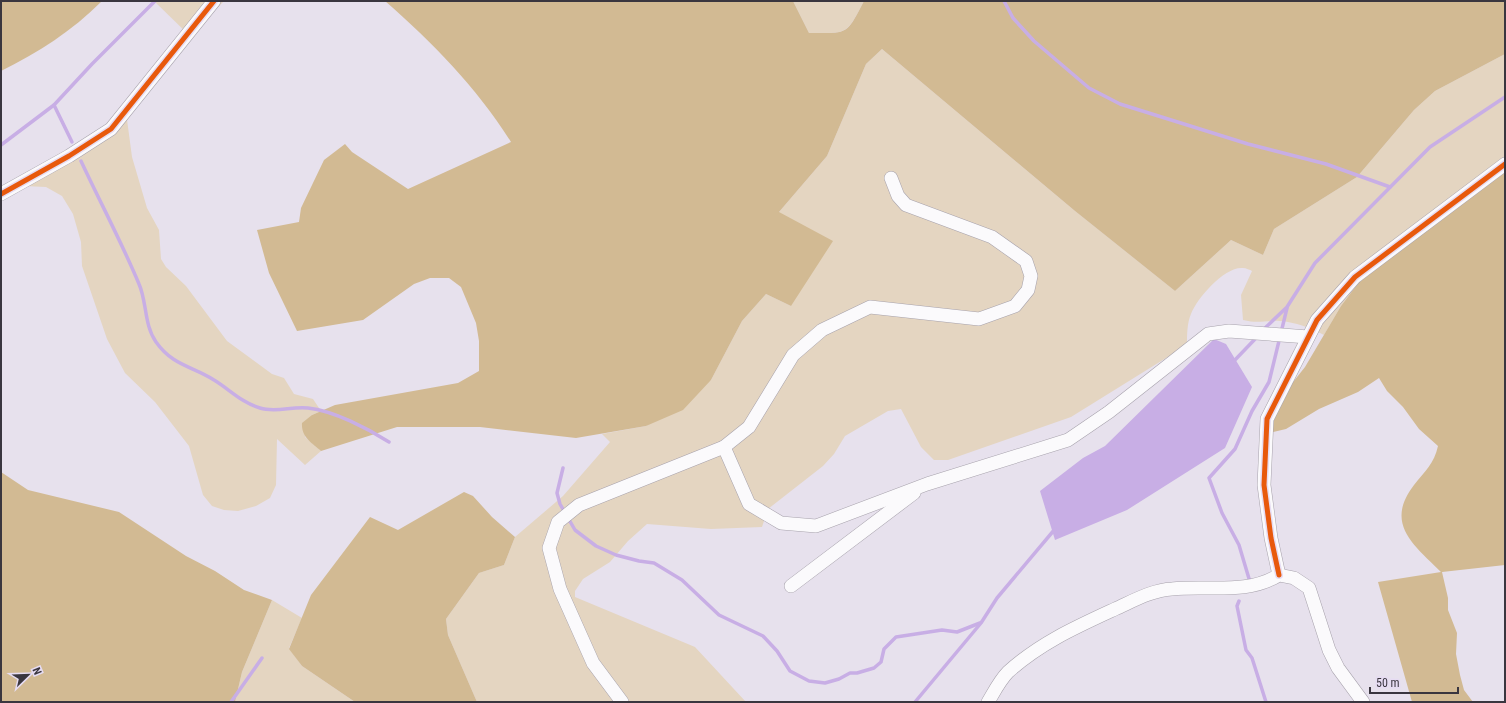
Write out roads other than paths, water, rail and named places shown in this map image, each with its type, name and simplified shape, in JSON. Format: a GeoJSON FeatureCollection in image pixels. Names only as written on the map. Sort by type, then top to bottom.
{"type":"FeatureCollection","features":[{"type":"Feature","properties":{"kind":"street"},"geometry":{"type":"LineString","coordinates":[[1,194],[111,129],[214,1]]}},
{"type":"Feature","properties":{"kind":"street"},"geometry":{"type":"LineString","coordinates":[[1279,576],[1271,538],[1264,485],[1267,419],[1317,320],[1355,277],[1505,164]]}},
{"type":"Feature","properties":{"kind":"street"},"geometry":{"type":"LineString","coordinates":[[622,702],[593,663],[560,589],[550,548],[558,522],[579,505],[724,447],[749,427],[793,355],[822,330],[870,307],[980,319],[1015,306],[1028,290],[1031,276],[1026,261],[992,237],[906,205],[898,196],[891,178]]}},
{"type":"Feature","properties":{"kind":"street"},"geometry":{"type":"LineString","coordinates":[[724,447],[749,504],[781,523],[816,526],[927,484],[1068,440],[1109,412],[1208,334],[1229,331],[1308,337]]}},
{"type":"Feature","properties":{"kind":"street"},"geometry":{"type":"LineString","coordinates":[[791,586],[927,484]]}},
{"type":"Feature","properties":{"kind":"street"},"geometry":{"type":"LineString","coordinates":[[988,702],[1007,673],[1034,650],[1073,628],[1139,598],[1172,589],[1253,586],[1270,581],[1279,576],[1294,578],[1309,588],[1329,650],[1338,668],[1363,702]]}},
{"type":"Feature","properties":{"kind":"waterway"},"geometry":{"type":"LineString","coordinates":[[1,145],[54,105],[92,64],[155,1]]}},
{"type":"Feature","properties":{"kind":"waterway"},"geometry":{"type":"LineString","coordinates":[[1004,1],[1013,18],[1034,41],[1089,88],[1120,104],[1248,144],[1326,164],[1390,187]]}},
{"type":"Feature","properties":{"kind":"waterway"},"geometry":{"type":"LineString","coordinates":[[1263,330],[1287,307],[1315,263],[1430,147],[1505,97]]}},
{"type":"Feature","properties":{"kind":"waterway"},"geometry":{"type":"LineString","coordinates":[[54,105],[72,142]]}},
{"type":"Feature","properties":{"kind":"waterway"},"geometry":{"type":"LineString","coordinates":[[81,161],[139,284],[142,291],[149,328],[162,350],[176,361],[206,375],[253,406],[272,410],[302,408],[318,410],[339,416],[371,431],[389,442]]}},
{"type":"Feature","properties":{"kind":"waterway"},"geometry":{"type":"LineString","coordinates":[[1250,582],[1239,545],[1222,513],[1209,478],[1235,449],[1252,411],[1269,382],[1287,308]]}},
{"type":"Feature","properties":{"kind":"waterway"},"geometry":{"type":"LineString","coordinates":[[1233,362],[1258,336]]}},
{"type":"Feature","properties":{"kind":"waterway"},"geometry":{"type":"LineString","coordinates":[[563,468],[557,493],[560,504],[575,530],[596,546],[616,555],[654,563],[682,580],[719,615],[763,636],[777,651],[790,671],[809,681],[825,683],[839,679],[850,673],[857,673],[874,668],[881,662],[884,649],[896,637],[942,630],[957,632],[980,623]]}},
{"type":"Feature","properties":{"kind":"waterway"},"geometry":{"type":"LineString","coordinates":[[915,702],[981,623],[997,598],[1055,529]]}},
{"type":"Feature","properties":{"kind":"waterway"},"geometry":{"type":"LineString","coordinates":[[1239,601],[1237,606],[1246,650],[1252,658],[1266,702]]}},
{"type":"Feature","properties":{"kind":"waterway"},"geometry":{"type":"LineString","coordinates":[[231,702],[262,658]]}}]}
